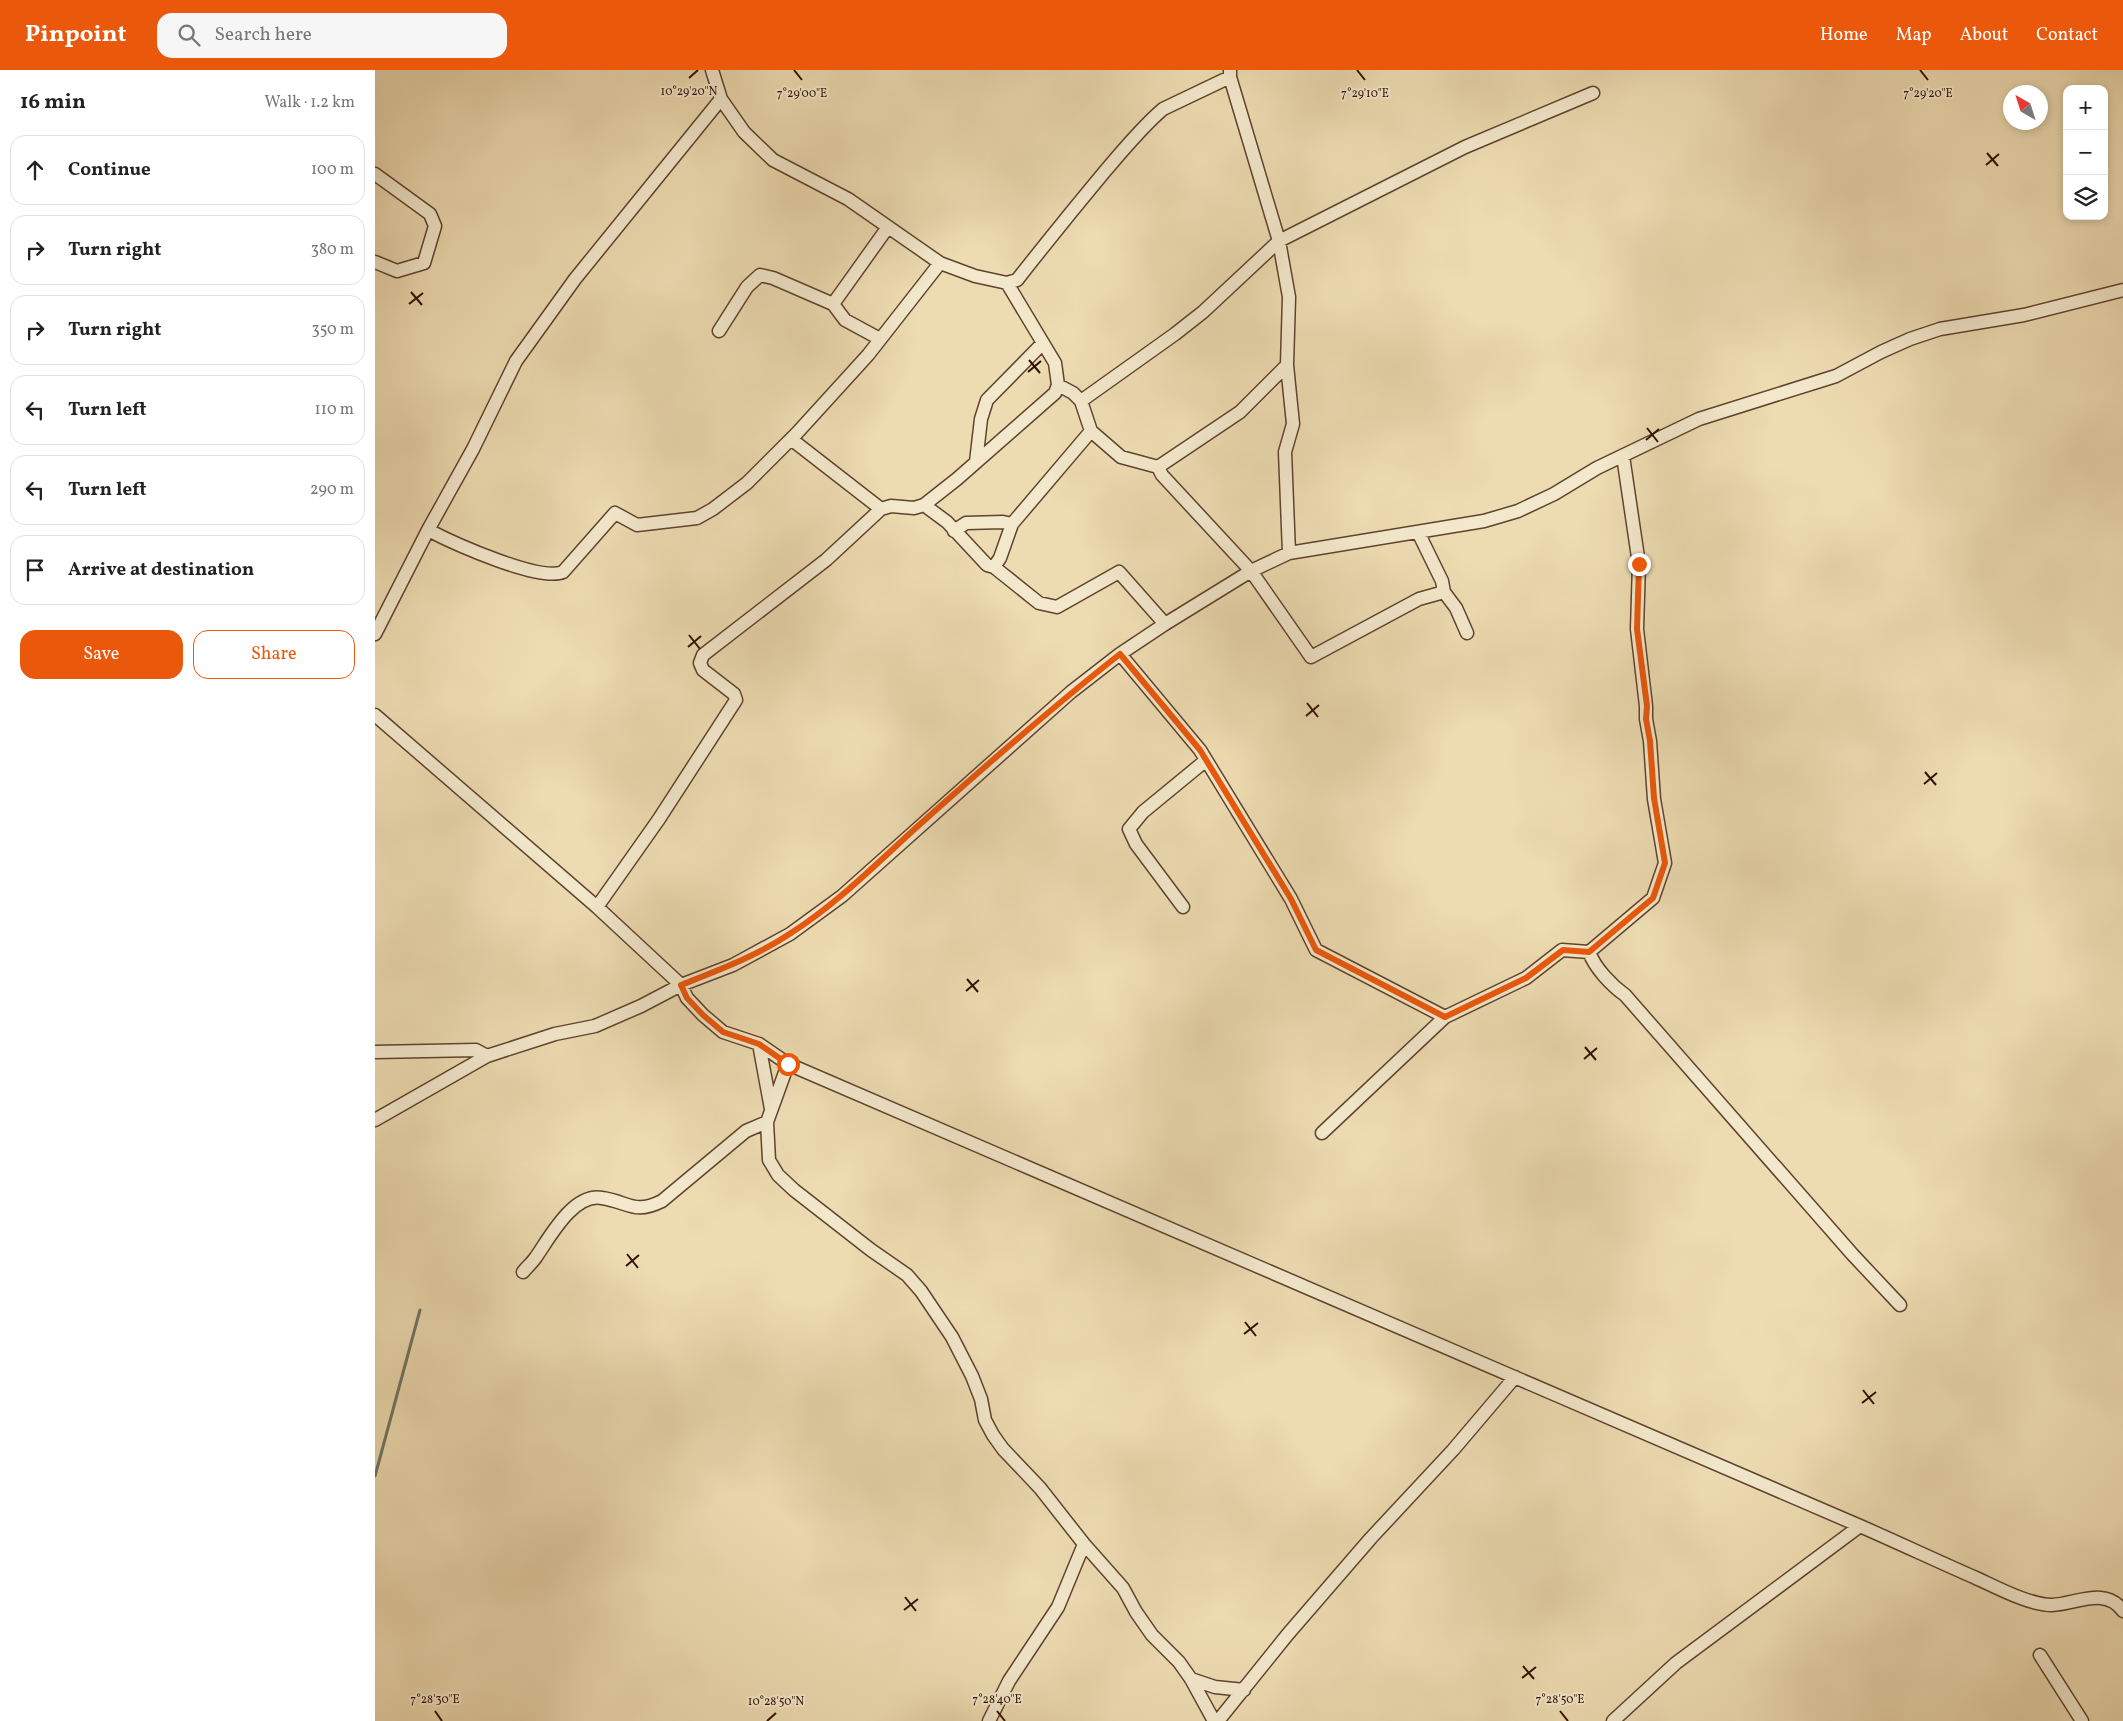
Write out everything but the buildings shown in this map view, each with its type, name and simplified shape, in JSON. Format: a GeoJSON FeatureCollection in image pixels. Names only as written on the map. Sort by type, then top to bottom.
{"type":"FeatureCollection","features":[{"type":"Feature","properties":{"kind":"street"},"geometry":{"type":"LineString","coordinates":[[712,70],[721,99],[744,132],[773,160],[848,199],[940,263],[975,276],[1007,283],[1017,280],[1060,225],[1140,130],[1163,109],[1230,74],[1279,241],[1289,297],[1287,365],[1293,412],[1293,424],[1285,452],[1289,553]]}},
{"type":"Feature","properties":{"kind":"street"},"geometry":{"type":"LineString","coordinates":[[1081,401],[1182,329],[1203,312],[1279,241],[1465,147],[1593,93]]}},
{"type":"Feature","properties":{"kind":"street"},"geometry":{"type":"LineString","coordinates":[[375,634],[428,530],[473,449],[517,361],[575,279],[721,99]]}},
{"type":"Feature","properties":{"kind":"street"},"geometry":{"type":"LineString","coordinates":[[375,174],[430,214],[435,226],[424,263],[397,271],[375,262]]}},
{"type":"Feature","properties":{"kind":"street"},"geometry":{"type":"LineString","coordinates":[[833,304],[888,227]]}},
{"type":"Feature","properties":{"kind":"street"},"geometry":{"type":"LineString","coordinates":[[428,530],[512,565],[548,575],[557,575],[563,572],[615,513],[637,524],[697,518],[713,509],[747,483],[791,439],[880,339],[940,263]]}},
{"type":"Feature","properties":{"kind":"street"},"geometry":{"type":"LineString","coordinates":[[719,331],[747,286],[760,275],[773,278],[833,304],[845,320],[880,339]]}},
{"type":"Feature","properties":{"kind":"street"},"geometry":{"type":"LineString","coordinates":[[597,907],[659,819],[736,700],[734,694],[703,670],[700,663],[703,655],[827,560],[881,510],[891,506],[915,508],[924,505],[1055,393],[1058,385],[1055,363],[1007,283]]}},
{"type":"Feature","properties":{"kind":"street"},"geometry":{"type":"LineString","coordinates":[[375,1120],[487,1056],[555,1034],[595,1026],[641,1006],[681,985],[733,965],[790,934],[842,896],[1064,699],[1120,654],[1251,571],[1289,553],[1484,522],[1518,511],[1554,494],[1597,468],[1699,419],[1836,376],[1910,339],[1940,329],[2024,315],[2123,290]]}},
{"type":"Feature","properties":{"kind":"street"},"geometry":{"type":"LineString","coordinates":[[976,462],[981,419],[987,400],[1043,343]]}},
{"type":"Feature","properties":{"kind":"street"},"geometry":{"type":"LineString","coordinates":[[1058,385],[1073,393],[1081,401],[1091,430],[1121,457],[1158,467],[1240,412],[1287,365]]}},
{"type":"Feature","properties":{"kind":"street"},"geometry":{"type":"LineString","coordinates":[[994,567],[1000,558],[1012,524],[1091,430]]}},
{"type":"Feature","properties":{"kind":"street"},"geometry":{"type":"LineString","coordinates":[[791,439],[881,510]]}},
{"type":"Feature","properties":{"kind":"street"},"geometry":{"type":"LineString","coordinates":[[1322,1134],[1445,1017],[1526,978],[1563,950],[1589,952],[1653,898],[1665,863],[1654,798],[1650,741],[1646,719],[1647,706],[1637,629],[1639,564],[1623,456]]}},
{"type":"Feature","properties":{"kind":"street"},"geometry":{"type":"LineString","coordinates":[[1158,467],[1161,475],[1251,571],[1311,657],[1419,599],[1444,592]]}},
{"type":"Feature","properties":{"kind":"street"},"geometry":{"type":"LineString","coordinates":[[924,505],[947,522],[954,532],[987,565],[994,567],[1039,603],[1057,607],[1119,572],[1165,624]]}},
{"type":"Feature","properties":{"kind":"street"},"geometry":{"type":"LineString","coordinates":[[954,532],[966,523],[1003,522],[1012,524]]}},
{"type":"Feature","properties":{"kind":"street"},"geometry":{"type":"LineString","coordinates":[[1418,532],[1442,580],[1444,592],[1456,608],[1467,633]]}},
{"type":"Feature","properties":{"kind":"street"},"geometry":{"type":"LineString","coordinates":[[1120,654],[1200,750],[1291,899],[1316,950],[1445,1017]]}},
{"type":"Feature","properties":{"kind":"street"},"geometry":{"type":"LineString","coordinates":[[375,715],[597,907],[681,985],[687,998],[723,1032],[759,1044],[788,1064],[1860,1526],[2003,1590],[2050,1605],[2098,1597],[2111,1600],[2123,1611]]}},
{"type":"Feature","properties":{"kind":"street"},"geometry":{"type":"LineString","coordinates":[[1183,907],[1135,844],[1129,829],[1143,812],[1205,761]]}},
{"type":"Feature","properties":{"kind":"street"},"geometry":{"type":"LineString","coordinates":[[1589,952],[1591,960],[1616,988],[1625,995],[1853,1255],[1900,1305]]}},
{"type":"Feature","properties":{"kind":"street"},"geometry":{"type":"LineString","coordinates":[[759,1044],[771,1109]]}},
{"type":"Feature","properties":{"kind":"street"},"geometry":{"type":"LineString","coordinates":[[375,1052],[476,1050],[487,1056]]}},
{"type":"Feature","properties":{"kind":"street"},"geometry":{"type":"LineString","coordinates":[[788,1064],[767,1122],[769,1160],[778,1175],[809,1202],[907,1275],[921,1291],[952,1337],[972,1376],[981,1399],[985,1420],[993,1435],[1123,1588],[1136,1612],[1152,1635],[1179,1662],[1191,1679],[1213,1721]]}},
{"type":"Feature","properties":{"kind":"street"},"geometry":{"type":"LineString","coordinates":[[523,1272],[535,1260],[551,1234],[574,1207],[589,1198],[601,1197],[637,1208],[651,1207],[662,1201],[746,1131],[767,1122]]}},
{"type":"Feature","properties":{"kind":"street"},"geometry":{"type":"LineString","coordinates":[[1218,1721],[1307,1612],[1371,1538],[1453,1450],[1515,1377]]}},
{"type":"Feature","properties":{"kind":"street"},"geometry":{"type":"LineString","coordinates":[[1613,1721],[1676,1663],[1860,1526]]}},
{"type":"Feature","properties":{"kind":"street"},"geometry":{"type":"LineString","coordinates":[[989,1721],[1009,1681],[1058,1607],[1084,1544]]}},
{"type":"Feature","properties":{"kind":"street"},"geometry":{"type":"LineString","coordinates":[[2040,1655],[2081,1721]]}},
{"type":"Feature","properties":{"kind":"street"},"geometry":{"type":"LineString","coordinates":[[1191,1679],[1215,1687],[1244,1690]]}},
{"type":"Feature","properties":{"kind":"waterway"},"geometry":{"type":"LineString","coordinates":[[375,1476],[420,1310]]}},
{"type":"Feature","properties":{"kind":"route"},"geometry":{"type":"LineString","coordinates":[[788,1064],[759,1044],[723,1032],[687,998],[681,985],[733,965],[790,934],[842,896],[918,826],[1071,692],[1120,654],[1200,750],[1291,899],[1316,950],[1445,1017],[1526,978],[1563,950],[1589,952],[1653,898],[1665,863],[1654,798],[1650,741],[1646,719],[1647,706],[1637,629],[1639,564]]}}]}
